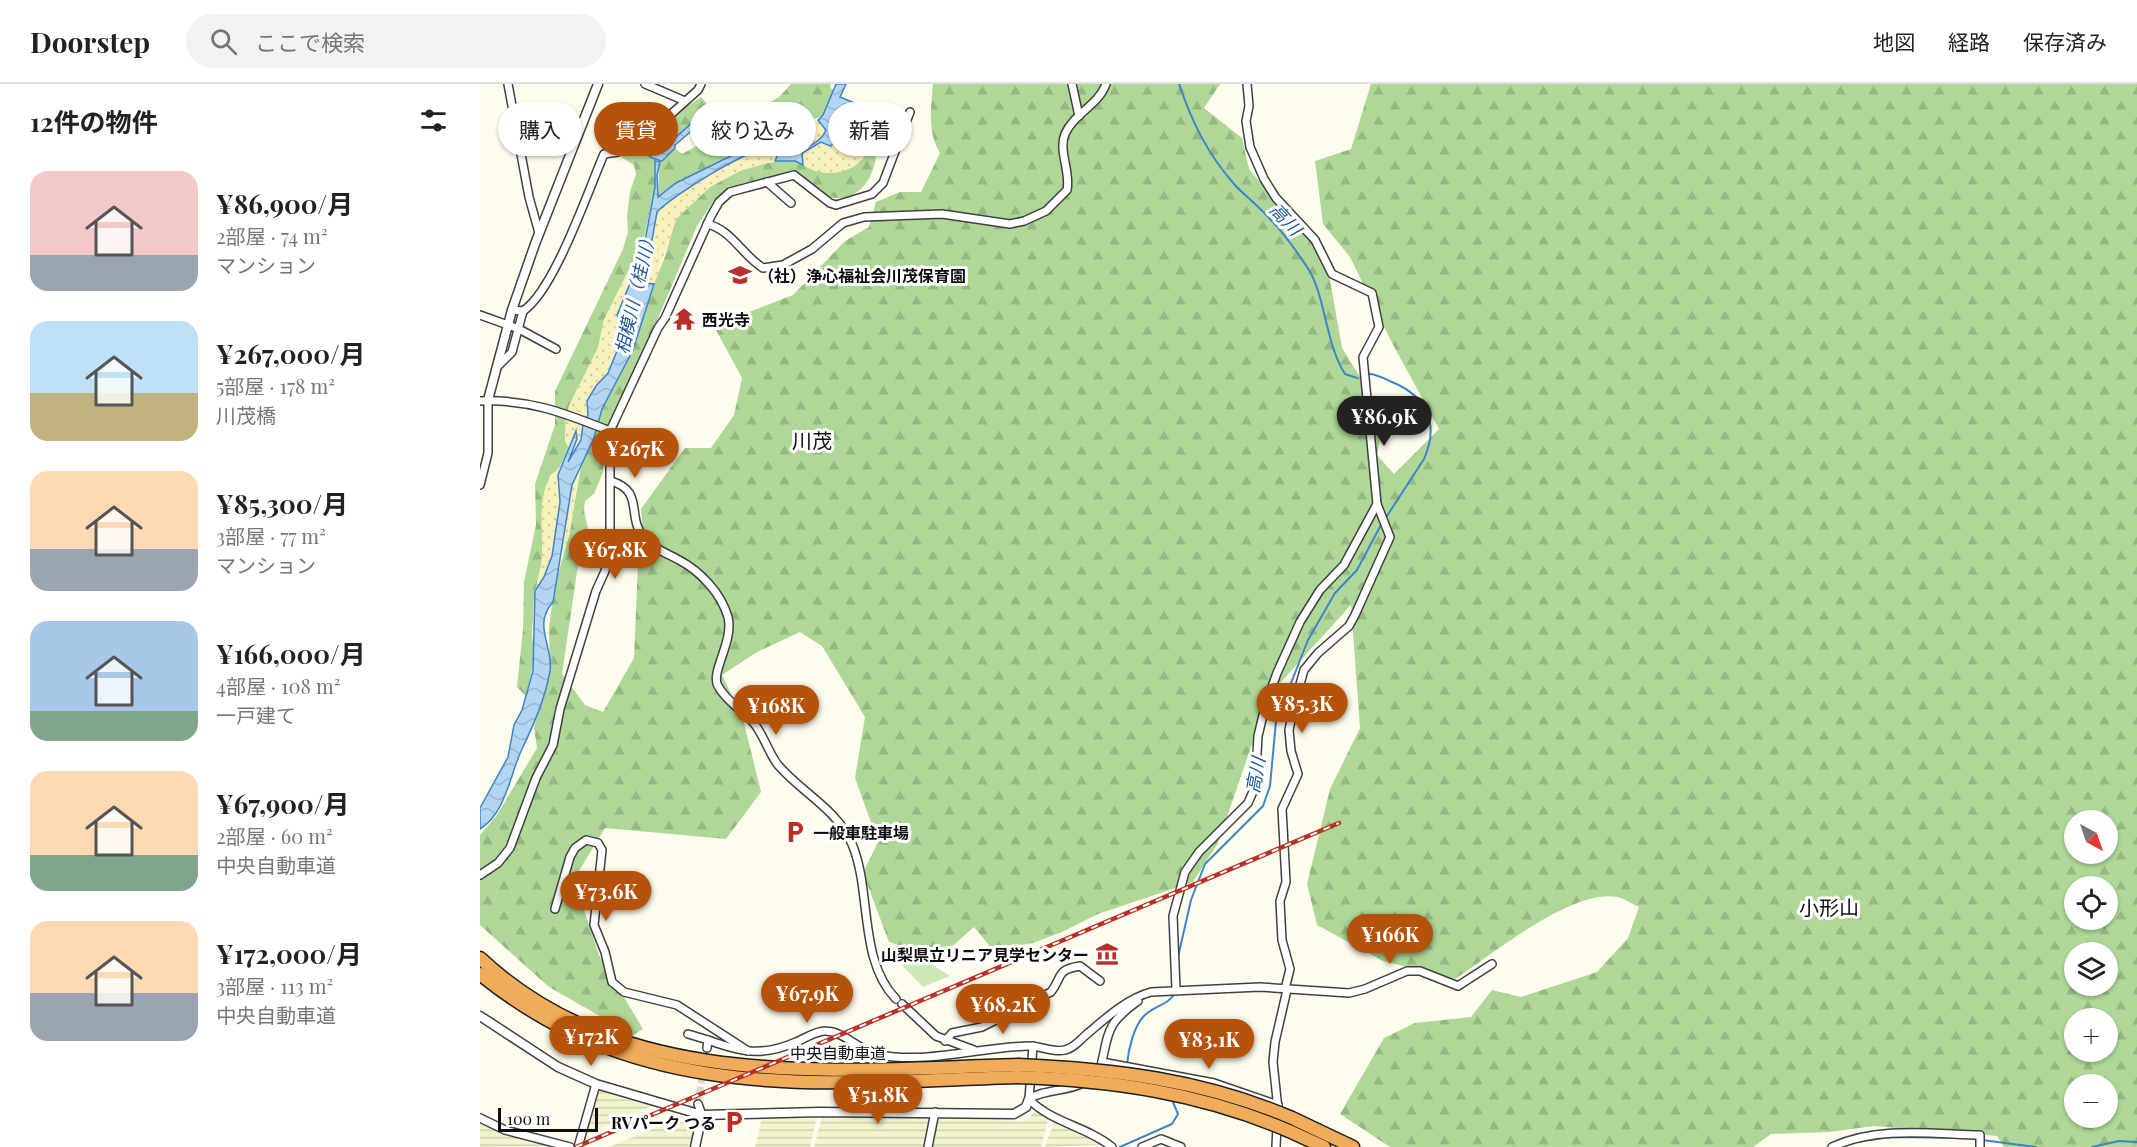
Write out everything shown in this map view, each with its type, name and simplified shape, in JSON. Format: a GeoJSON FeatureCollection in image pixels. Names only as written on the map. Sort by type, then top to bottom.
{"type":"FeatureCollection","features":[{"type":"Feature","properties":{"kind":"highway","name":"中央自動車道"},"geometry":{"type":"LineString","coordinates":[[480,958],[527,996],[572,1021],[624,1042],[683,1057],[719,1064],[795,1069],[1132,1073],[1234,1095],[1292,1118],[1353,1147]]}},
{"type":"Feature","properties":{"kind":"highway","name":"中央自動車道"},"geometry":{"type":"LineString","coordinates":[[480,974],[518,1003],[586,1041],[640,1059],[691,1072],[812,1082],[1018,1071],[1166,1092],[1238,1110],[1324,1147]]}},
{"type":"Feature","properties":{"kind":"street"},"geometry":{"type":"LineString","coordinates":[[508,84],[528,193],[539,233]]}},
{"type":"Feature","properties":{"kind":"street"},"geometry":{"type":"LineString","coordinates":[[480,485],[488,453],[484,400],[539,233],[598,84]]}},
{"type":"Feature","properties":{"kind":"street"},"geometry":{"type":"LineString","coordinates":[[645,84],[684,101]]}},
{"type":"Feature","properties":{"kind":"street"},"geometry":{"type":"LineString","coordinates":[[496,368],[512,352],[523,311],[539,296],[551,275],[604,154],[618,152],[644,125],[669,116],[698,90],[701,84]]}},
{"type":"Feature","properties":{"kind":"street"},"geometry":{"type":"LineString","coordinates":[[1072,84],[1079,117]]}},
{"type":"Feature","properties":{"kind":"street"},"geometry":{"type":"LineString","coordinates":[[707,224],[724,230],[748,259],[763,268],[783,265],[800,256],[843,223],[864,217],[942,214],[993,223],[1024,221],[1046,211],[1067,190],[1068,176],[1064,138],[1070,126],[1101,97],[1106,84]]}},
{"type":"Feature","properties":{"kind":"street"},"geometry":{"type":"LineString","coordinates":[[1247,84],[1249,106],[1246,121],[1250,147],[1264,179],[1276,198],[1315,240],[1332,274],[1372,293],[1379,327],[1363,357],[1377,504],[1390,537],[1349,626],[1318,652],[1304,670],[1289,730],[1291,751],[1298,774],[1282,809],[1286,882],[1280,900],[1281,921],[1282,940],[1290,969],[1275,1041],[1273,1062],[1278,1105],[1276,1147]]}},
{"type":"Feature","properties":{"kind":"street"},"geometry":{"type":"LineString","coordinates":[[480,874],[498,862],[510,848],[536,778],[553,745],[560,709],[596,591],[605,571],[610,548],[611,481],[607,430],[665,318],[719,202],[730,192],[794,175],[836,205],[872,194],[883,183],[893,156]]}},
{"type":"Feature","properties":{"kind":"street"},"geometry":{"type":"LineString","coordinates":[[767,183],[791,203]]}},
{"type":"Feature","properties":{"kind":"street"},"geometry":{"type":"LineString","coordinates":[[512,310],[523,311]]}},
{"type":"Feature","properties":{"kind":"street"},"geometry":{"type":"LineString","coordinates":[[480,315],[519,329],[556,349]]}},
{"type":"Feature","properties":{"kind":"street"},"geometry":{"type":"LineString","coordinates":[[484,400],[540,405],[607,430]]}},
{"type":"Feature","properties":{"kind":"street"},"geometry":{"type":"LineString","coordinates":[[611,481],[622,484],[631,492],[637,529],[646,541],[699,573],[718,597],[730,626],[728,641],[715,677],[718,687],[754,724],[781,768],[824,805],[852,844],[874,957],[886,987],[930,1031],[945,1041],[976,1051]]}},
{"type":"Feature","properties":{"kind":"street"},"geometry":{"type":"LineString","coordinates":[[1176,989],[1173,916],[1185,872],[1199,852],[1248,803],[1255,787],[1258,736],[1266,703],[1277,674],[1306,612],[1320,590],[1344,565],[1377,504]]}},
{"type":"Feature","properties":{"kind":"street"},"geometry":{"type":"LineString","coordinates":[[555,909],[575,849],[586,840],[598,843],[602,850],[594,925],[605,952],[609,976],[617,989],[677,1005],[748,1051]]}},
{"type":"Feature","properties":{"kind":"street"},"geometry":{"type":"LineString","coordinates":[[688,1034],[707,1044],[739,1052],[780,1049],[824,1030],[836,1033],[875,1055],[889,1057],[928,1057],[1032,1046],[1062,1051],[1069,1049],[1122,1006],[1140,995],[1151,992],[1176,989],[1260,987],[1349,993],[1365,989],[1407,971],[1420,971],[1458,986],[1492,964]]}},
{"type":"Feature","properties":{"kind":"street"},"geometry":{"type":"LineString","coordinates":[[945,1041],[952,1034],[982,1027],[1051,992],[1058,976],[1068,968],[1080,966],[1100,981]]}},
{"type":"Feature","properties":{"kind":"street"},"geometry":{"type":"LineString","coordinates":[[1029,1099],[1035,1095],[1079,1085],[1098,1074],[1106,1036],[1111,1026],[1135,1003],[1151,992]]}},
{"type":"Feature","properties":{"kind":"street"},"geometry":{"type":"LineString","coordinates":[[480,1016],[558,1067],[596,1084],[702,1115],[935,1112],[1014,1114],[1026,1107],[1029,1099],[1032,1046]]}},
{"type":"Feature","properties":{"kind":"street"},"geometry":{"type":"LineString","coordinates":[[1102,1062],[1214,1083],[1278,1105]]}},
{"type":"Feature","properties":{"kind":"street"},"geometry":{"type":"LineString","coordinates":[[578,1147],[596,1084]]}},
{"type":"Feature","properties":{"kind":"street"},"geometry":{"type":"LineString","coordinates":[[1029,1099],[1036,1106],[1107,1145]]}},
{"type":"Feature","properties":{"kind":"street"},"geometry":{"type":"LineString","coordinates":[[695,1147],[702,1115],[698,1104]]}},
{"type":"Feature","properties":{"kind":"street"},"geometry":{"type":"LineString","coordinates":[[928,1147],[935,1112]]}},
{"type":"Feature","properties":{"kind":"street"},"geometry":{"type":"LineString","coordinates":[[480,1118],[505,1130],[570,1147]]}},
{"type":"Feature","properties":{"kind":"street"},"geometry":{"type":"LineString","coordinates":[[1832,1147],[1848,1140],[1886,1134],[1980,1142]]}},
{"type":"Feature","properties":{"kind":"street"},"geometry":{"type":"LineString","coordinates":[[1142,1147],[1161,1139],[1181,1147]]}},
{"type":"Feature","properties":{"kind":"green space"},"geometry":{"type":"Polygon","coordinates":[[[791,84],[831,84],[830,88],[834,90],[823,115],[816,118],[816,102],[770,102],[779,97],[791,84]]]}},
{"type":"Feature","properties":{"kind":"green space"},"geometry":{"type":"Polygon","coordinates":[[[933,84],[1220,84],[1204,108],[1242,138],[1249,169],[1277,203],[1324,246],[1342,348],[1384,416],[1377,455],[1394,474],[1439,429],[1391,341],[1350,257],[1323,224],[1315,161],[1351,149],[1371,84],[2137,84],[2137,1147],[2004,1147],[1997,1136],[1874,1126],[1829,1132],[1771,1134],[1753,1147],[1390,1147],[1340,1114],[1384,1038],[1415,1023],[1471,1017],[1492,990],[1521,997],[1597,972],[1628,938],[1639,907],[1618,897],[1599,897],[1578,902],[1534,925],[1455,979],[1383,961],[1317,925],[1307,884],[1330,789],[1360,728],[1351,605],[1269,695],[1218,843],[1193,882],[1098,914],[1033,943],[993,950],[974,927],[939,958],[889,942],[863,873],[878,842],[855,778],[865,717],[822,646],[800,632],[757,652],[722,675],[743,719],[761,792],[726,839],[605,828],[574,879],[599,955],[643,1029],[633,1035],[549,987],[480,925],[480,835],[497,815],[537,748],[534,727],[550,672],[549,628],[554,587],[569,536],[582,460],[594,438],[602,409],[633,350],[646,303],[664,259],[676,219],[710,187],[749,166],[787,160],[801,163],[862,160],[864,156],[876,156],[870,177],[854,194],[843,198],[830,197],[795,171],[743,183],[727,190],[714,200],[697,226],[631,382],[607,426],[603,472],[594,494],[585,501],[584,510],[588,529],[577,572],[562,674],[585,705],[603,712],[634,658],[638,563],[644,549],[641,509],[685,448],[711,448],[734,415],[742,378],[716,330],[741,315],[793,295],[845,241],[869,227],[876,202],[900,192],[921,192],[940,153],[933,137],[931,111],[933,84]]]}},
{"type":"Feature","properties":{"kind":"green space"},"geometry":{"type":"Polygon","coordinates":[[[701,97],[705,102],[694,102],[701,97]]]}},
{"type":"Feature","properties":{"kind":"green space"},"geometry":{"type":"Polygon","coordinates":[[[690,104],[690,124],[678,135],[678,113],[690,104]]]}},
{"type":"Feature","properties":{"kind":"green space"},"geometry":{"type":"Polygon","coordinates":[[[690,150],[690,156],[726,156],[676,183],[658,198],[659,163],[666,156],[678,156],[678,151],[682,154],[690,150]]]}},
{"type":"Feature","properties":{"kind":"green space"},"geometry":{"type":"Polygon","coordinates":[[[651,156],[655,160],[655,186],[644,239],[604,320],[598,348],[569,406],[565,441],[569,448],[560,467],[550,476],[542,505],[542,562],[534,596],[532,636],[535,657],[526,696],[517,687],[523,629],[524,582],[536,525],[535,484],[555,425],[555,391],[623,249],[628,232],[630,192],[636,174],[634,165],[621,157],[651,156]]]}},
{"type":"Feature","properties":{"kind":"green space"},"geometry":{"type":"Polygon","coordinates":[[[906,948],[950,976],[923,987],[900,963],[906,948]]]}},
{"type":"Feature","properties":{"kind":"green space"},"geometry":{"type":"Polygon","coordinates":[[[597,1089],[617,1097],[652,1106],[585,1135],[597,1089]]]}},
{"type":"Feature","properties":{"kind":"green space"},"geometry":{"type":"Polygon","coordinates":[[[1037,1110],[1049,1116],[1041,1147],[930,1147],[938,1117],[1022,1121],[1037,1110]]]}},
{"type":"Feature","properties":{"kind":"green space"},"geometry":{"type":"Polygon","coordinates":[[[683,1116],[693,1134],[688,1147],[609,1147],[683,1116]]]}},
{"type":"Feature","properties":{"kind":"green space"},"geometry":{"type":"Polygon","coordinates":[[[817,1117],[810,1147],[755,1147],[762,1118],[817,1117]]]}},
{"type":"Feature","properties":{"kind":"green space"},"geometry":{"type":"Polygon","coordinates":[[[822,1117],[933,1118],[925,1147],[814,1147],[822,1117]]]}},
{"type":"Feature","properties":{"kind":"green space"},"geometry":{"type":"Polygon","coordinates":[[[1055,1119],[1100,1141],[1099,1145],[1045,1147],[1055,1119]]]}},
{"type":"Feature","properties":{"kind":"green space"},"geometry":{"type":"Polygon","coordinates":[[[480,1121],[558,1146],[480,1147],[480,1121]]]}},
{"type":"Feature","properties":{"kind":"sand"},"geometry":{"type":"Polygon","coordinates":[[[818,120],[826,130],[816,142],[816,121],[818,120]]]}},
{"type":"Feature","properties":{"kind":"sand"},"geometry":{"type":"Polygon","coordinates":[[[821,142],[828,145],[828,156],[864,156],[854,166],[837,172],[819,172],[803,165],[802,156],[816,156],[816,145],[821,142]]]}},
{"type":"Feature","properties":{"kind":"sand"},"geometry":{"type":"Polygon","coordinates":[[[745,156],[777,156],[775,161],[736,172],[710,187],[693,202],[676,219],[654,284],[646,283],[657,212],[679,195],[745,156]]]}},
{"type":"Feature","properties":{"kind":"sand"},"geometry":{"type":"Polygon","coordinates":[[[644,239],[618,319],[622,323],[623,335],[613,363],[587,401],[588,415],[583,424],[581,440],[569,462],[576,431],[569,448],[565,441],[569,406],[598,348],[604,320],[644,239]]]}},
{"type":"Feature","properties":{"kind":"sand"},"geometry":{"type":"Polygon","coordinates":[[[560,467],[557,483],[560,502],[555,542],[548,568],[535,591],[541,567],[543,500],[551,477],[560,467]]]}},
{"type":"Feature","properties":{"kind":"sand"},"geometry":{"type":"Polygon","coordinates":[[[579,471],[569,536],[557,571],[572,485],[579,471]]]}},
{"type":"Feature","properties":{"kind":"water"},"geometry":{"type":"Polygon","coordinates":[[[836,84],[846,84],[840,97],[852,102],[828,102],[836,84]]]}},
{"type":"Feature","properties":{"kind":"water"},"geometry":{"type":"Polygon","coordinates":[[[828,103],[828,145],[821,142],[816,145],[826,130],[818,120],[828,103]]]}},
{"type":"Feature","properties":{"kind":"water"},"geometry":{"type":"Polygon","coordinates":[[[690,125],[690,132],[678,142],[678,135],[690,125]]]}},
{"type":"Feature","properties":{"kind":"water"},"geometry":{"type":"Polygon","coordinates":[[[648,156],[667,156],[662,161],[648,156]]]}},
{"type":"Feature","properties":{"kind":"water","name":"相模川（桂川）"},"geometry":{"type":"Polygon","coordinates":[[[731,156],[745,156],[696,183],[657,212],[645,279],[646,283],[654,284],[633,350],[602,409],[594,438],[572,485],[553,602],[544,619],[550,662],[545,691],[502,803],[489,822],[480,829],[480,808],[508,757],[514,725],[522,710],[533,671],[535,591],[544,577],[552,556],[560,502],[558,475],[576,431],[577,439],[568,462],[581,440],[583,424],[588,415],[587,401],[596,386],[608,373],[621,341],[622,323],[617,315],[643,252],[655,187],[655,161],[660,162],[657,175],[658,197],[676,183],[731,156]]]}},
{"type":"Feature","properties":{"kind":"water"},"geometry":{"type":"Polygon","coordinates":[[[777,156],[802,156],[803,165],[795,161],[775,161],[777,156]]]}},
{"type":"Feature","properties":{"kind":"waterway","name":"高川"},"geometry":{"type":"LineString","coordinates":[[1179,84],[1195,124],[1216,161],[1236,187],[1277,226],[1309,270],[1315,281],[1338,362],[1345,374],[1357,378]]}},
{"type":"Feature","properties":{"kind":"waterway","name":"高川"},"geometry":{"type":"LineString","coordinates":[[1369,374],[1392,382],[1414,395],[1427,412],[1430,423],[1431,434],[1424,459],[1385,519]]}},
{"type":"Feature","properties":{"kind":"waterway","name":"高川"},"geometry":{"type":"LineString","coordinates":[[1178,957],[1191,900],[1205,864],[1263,806],[1270,786],[1276,721],[1308,640],[1335,593],[1357,570],[1382,523]]}},
{"type":"Feature","properties":{"kind":"waterway","name":"高川"},"geometry":{"type":"LineString","coordinates":[[1127,1065],[1132,1038],[1141,1019],[1169,1000],[1176,992]]}},
{"type":"Feature","properties":{"kind":"waterway","name":"高川"},"geometry":{"type":"LineString","coordinates":[[1120,1147],[1172,1124],[1178,1114],[1172,1100]]}},
{"type":"Feature","properties":{"kind":"waterway"},"geometry":{"type":"LineString","coordinates":[[1857,1142],[1889,1137],[1977,1138]]}},
{"type":"Feature","properties":{"kind":"waterway"},"geometry":{"type":"LineString","coordinates":[[1982,1140],[2036,1147]]}},
{"type":"Feature","properties":{"kind":"waterway"},"geometry":{"type":"LineString","coordinates":[[2092,1147],[2119,1141],[2137,1142]]}},
{"type":"Feature","properties":{"kind":"tunnel"},"geometry":{"type":"LineString","coordinates":[[698,1104],[705,1056]]}},
{"type":"Feature","properties":{"kind":"railway"},"geometry":{"type":"LineString","coordinates":[[576,1147],[1339,823]]}},
{"type":"Feature","properties":{"kind":"place","name":"（社）浄心福祉会川茂保育園"},"geometry":{"type":"Point","coordinates":[740,275]}},
{"type":"Feature","properties":{"kind":"place","name":"西光寺"},"geometry":{"type":"Point","coordinates":[684,319]}},
{"type":"Feature","properties":{"kind":"place","name":"一般車駐車場"},"geometry":{"type":"Point","coordinates":[795,832]}},
{"type":"Feature","properties":{"kind":"place","name":"山梨県立リニア見学センター"},"geometry":{"type":"Point","coordinates":[1107,954]}},
{"type":"Feature","properties":{"kind":"place","name":"RVパーク つる"},"geometry":{"type":"Point","coordinates":[734,1122]}},
{"type":"Feature","properties":{"kind":"district","name":"川茂"},"geometry":{"type":"Point","coordinates":[812,439]}},
{"type":"Feature","properties":{"kind":"district","name":"小形山"},"geometry":{"type":"Point","coordinates":[1829,906]}}]}
